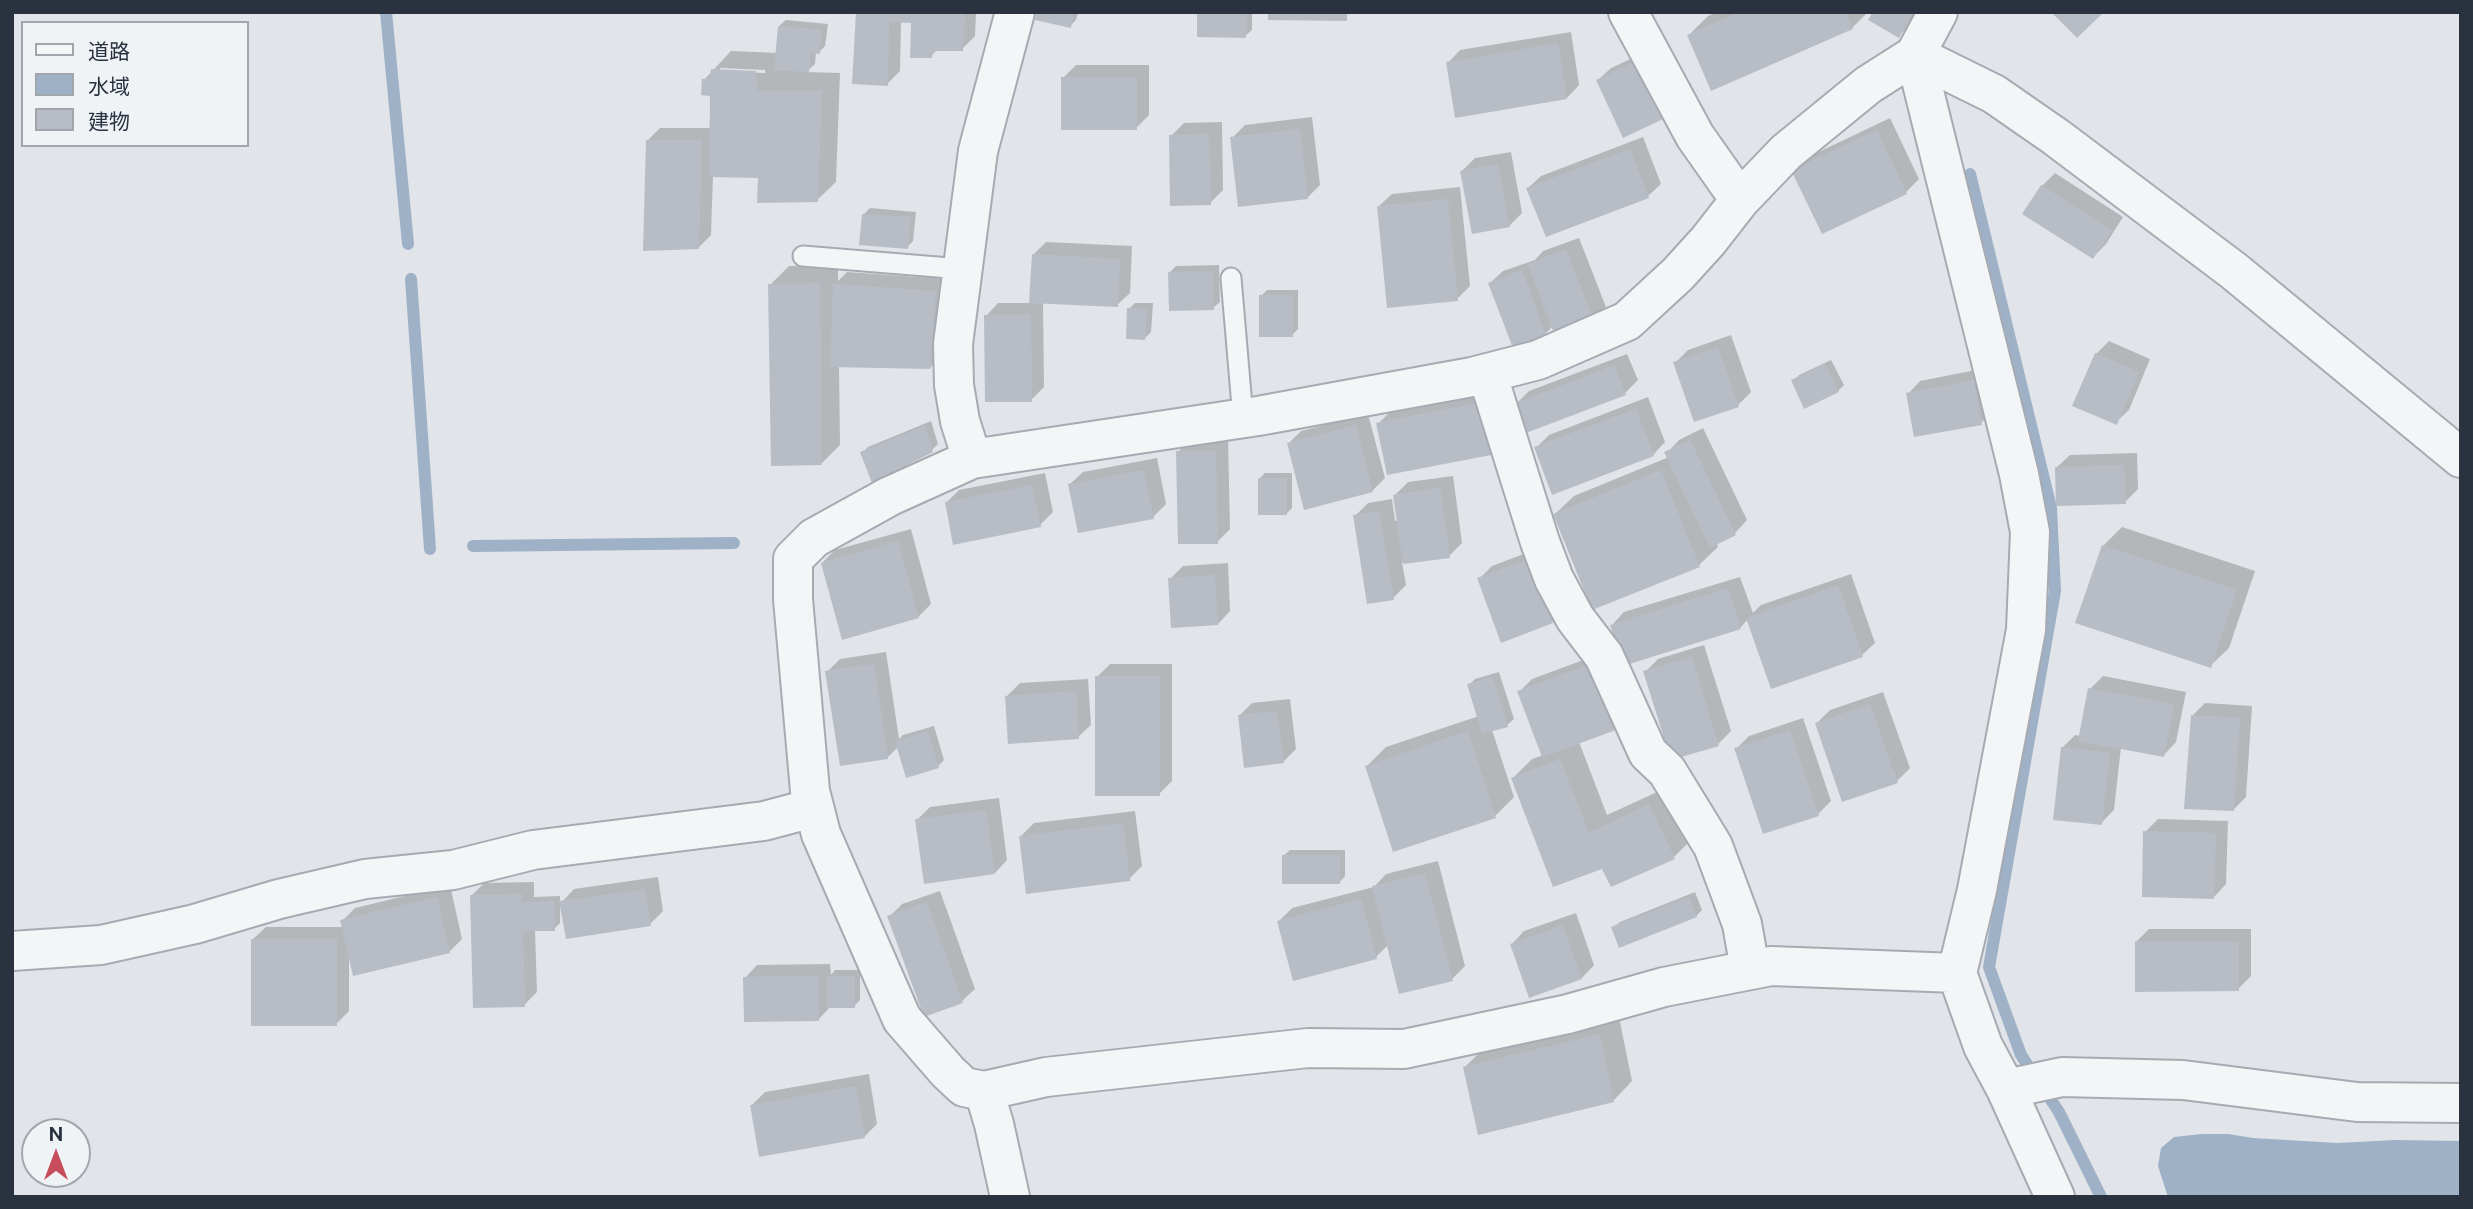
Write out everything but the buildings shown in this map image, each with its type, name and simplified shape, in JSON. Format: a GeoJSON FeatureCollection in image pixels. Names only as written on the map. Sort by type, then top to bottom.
{"type":"FeatureCollection","features":[{"type":"Feature","properties":{"kind":"street"},"geometry":{"type":"LineString","coordinates":[[972,459],[960,421],[954,384],[953,344],[978,151],[1015,12]]}},
{"type":"Feature","properties":{"kind":"street"},"geometry":{"type":"LineString","coordinates":[[1628,12],[1695,136],[1740,200]]}},
{"type":"Feature","properties":{"kind":"street"},"geometry":{"type":"LineString","coordinates":[[1938,12],[1915,55],[1868,85],[1786,152],[1740,200],[1709,241],[1678,274],[1626,321],[1538,360],[1487,373],[1243,418],[972,459],[890,496],[814,538],[793,559],[793,599],[813,808],[821,834],[902,1019],[964,1087],[984,1091],[1046,1077],[1308,1048],[1404,1049],[1568,1014],[1664,986],[1771,966],[1957,973]]}},
{"type":"Feature","properties":{"kind":"street"},"geometry":{"type":"LineString","coordinates":[[1915,55],[1994,93],[2067,145],[2234,271],[2461,458]]}},
{"type":"Feature","properties":{"kind":"street"},"geometry":{"type":"LineString","coordinates":[[1915,55],[2019,474],[2030,532],[2026,631],[1977,890],[1957,973],[1983,1046],[2006,1089],[2055,1197]]}},
{"type":"Feature","properties":{"kind":"street"},"geometry":{"type":"LineString","coordinates":[[1487,373],[1554,579],[1575,618],[1604,656],[1648,753],[1667,771],[1713,846],[1742,924],[1750,969]]}},
{"type":"Feature","properties":{"kind":"street"},"geometry":{"type":"LineString","coordinates":[[12,951],[101,945],[195,924],[279,899],[365,879],[453,870],[533,850],[764,821],[813,808]]}},
{"type":"Feature","properties":{"kind":"street"},"geometry":{"type":"LineString","coordinates":[[2006,1089],[2062,1077],[2183,1080],[2357,1102],[2461,1103]]}},
{"type":"Feature","properties":{"kind":"street"},"geometry":{"type":"LineString","coordinates":[[984,1091],[1010,1197]]}},
{"type":"Feature","properties":{"kind":"lane"},"geometry":{"type":"LineString","coordinates":[[803,256],[962,269]]}},
{"type":"Feature","properties":{"kind":"lane"},"geometry":{"type":"LineString","coordinates":[[1231,278],[1243,418]]}},
{"type":"Feature","properties":{"kind":"water"},"geometry":{"type":"Polygon","coordinates":[[[2202,1134],[2337,1143],[2461,1141],[2461,1197],[2168,1197],[2158,1166],[2161,1148],[2174,1137],[2202,1134]]]}},
{"type":"Feature","properties":{"kind":"waterway"},"geometry":{"type":"LineString","coordinates":[[386,12],[408,244]]}},
{"type":"Feature","properties":{"kind":"waterway"},"geometry":{"type":"LineString","coordinates":[[1970,174],[2051,508],[2055,591],[1989,967],[2021,1055],[2059,1112],[2101,1197]]}},
{"type":"Feature","properties":{"kind":"waterway"},"geometry":{"type":"LineString","coordinates":[[411,279],[430,549]]}},
{"type":"Feature","properties":{"kind":"waterway"},"geometry":{"type":"LineString","coordinates":[[473,546],[734,543]]}}]}
